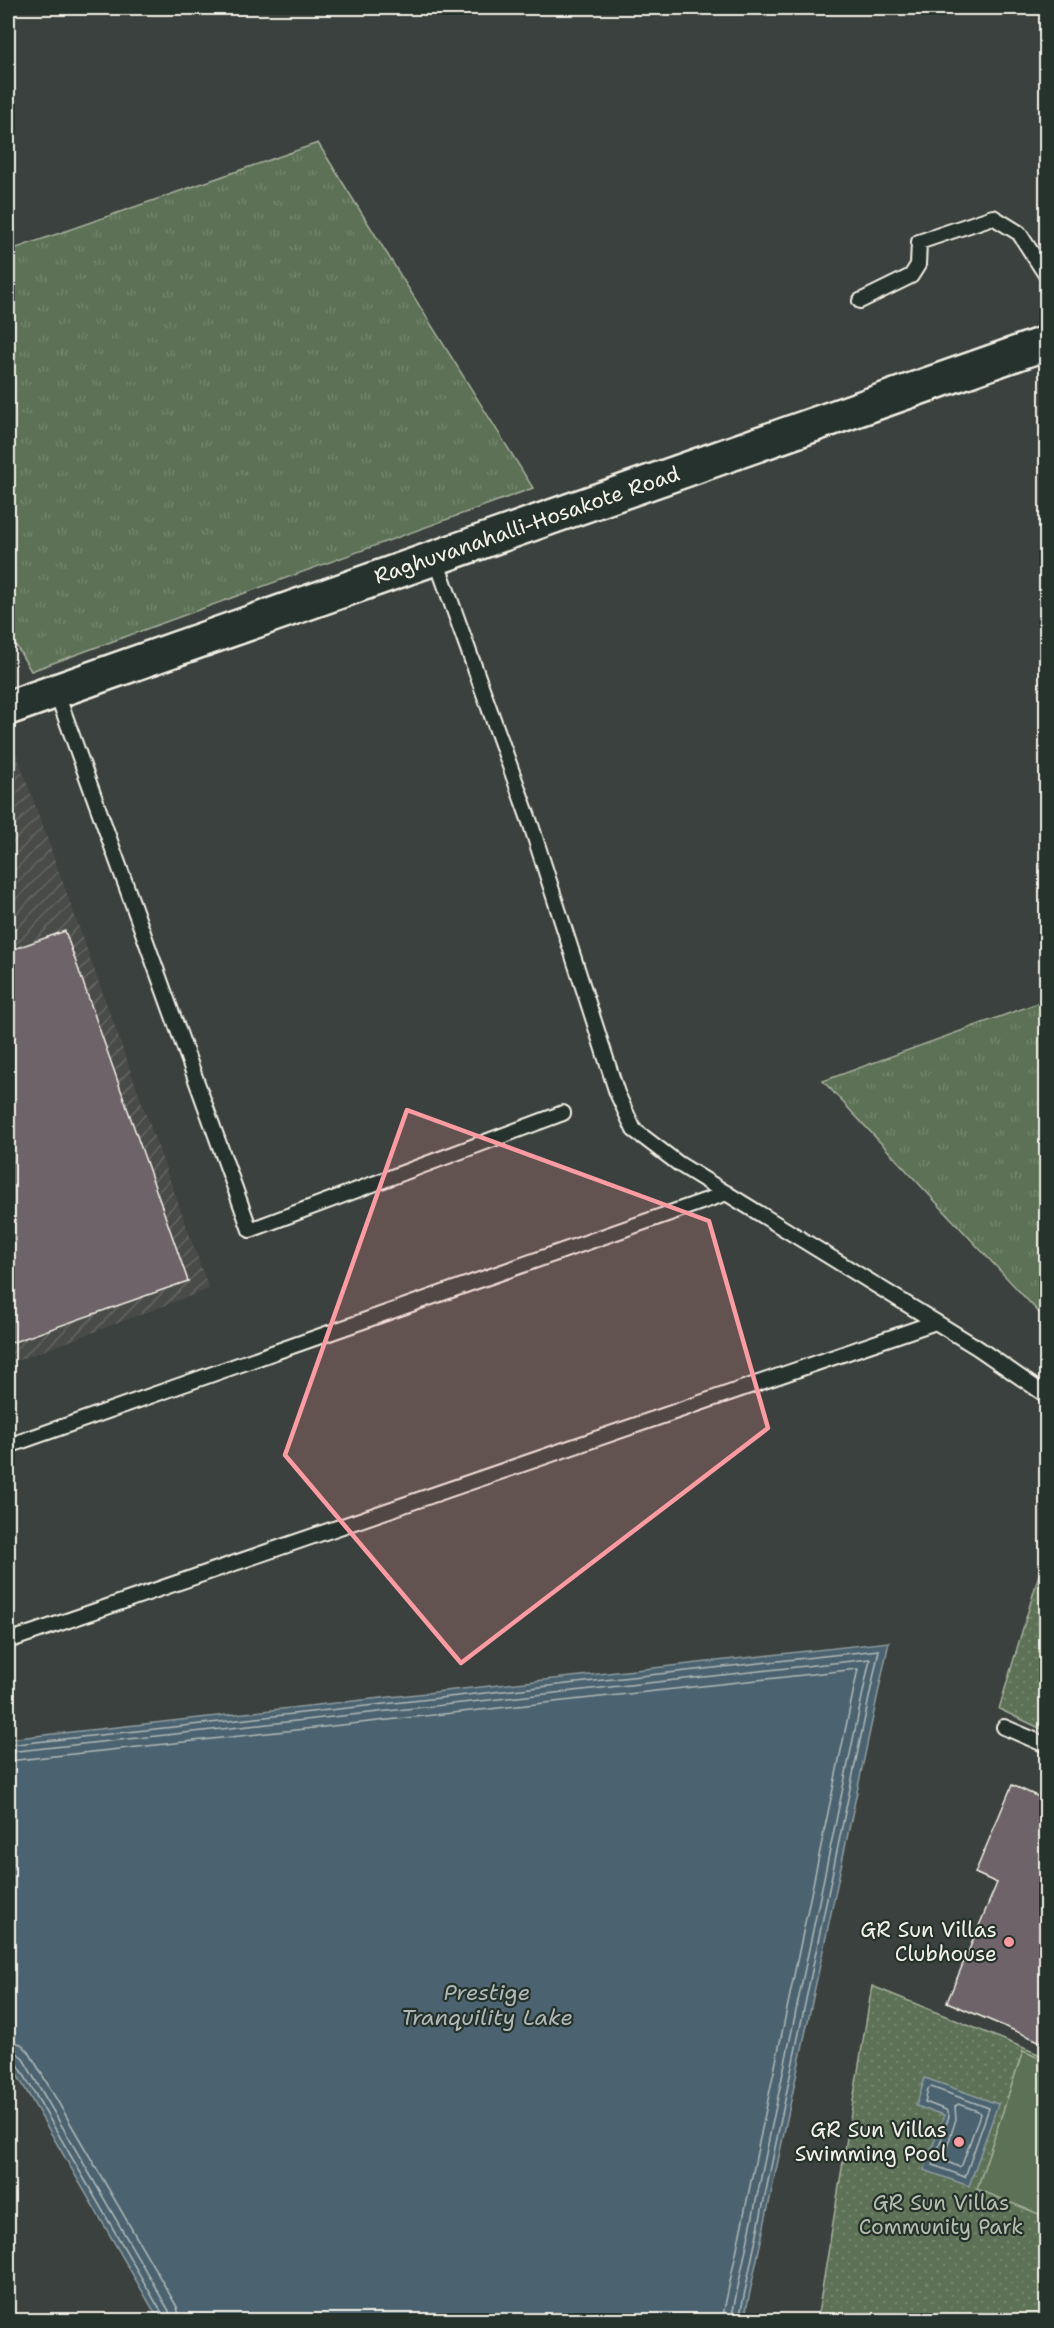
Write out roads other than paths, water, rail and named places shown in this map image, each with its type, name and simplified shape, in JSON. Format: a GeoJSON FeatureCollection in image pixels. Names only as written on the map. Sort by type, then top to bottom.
{"type":"FeatureCollection","features":[{"type":"Feature","properties":{"kind":"main road","name":"Raghuvanahalli-Hosakote Road"},"geometry":{"type":"LineString","coordinates":[[8,708],[1047,343]]}},
{"type":"Feature","properties":{"kind":"lane"},"geometry":{"type":"LineString","coordinates":[[860,301],[911,276],[918,265],[919,242],[993,218],[1019,233],[1047,275]]}},
{"type":"Feature","properties":{"kind":"lane"},"geometry":{"type":"LineString","coordinates":[[435,558],[531,825],[621,1102],[634,1130],[679,1164],[936,1322],[1047,1395]]}},
{"type":"Feature","properties":{"kind":"lane"},"geometry":{"type":"LineString","coordinates":[[56,691],[250,1230],[563,1113]]}},
{"type":"Feature","properties":{"kind":"lane"},"geometry":{"type":"LineString","coordinates":[[8,1446],[727,1193]]}},
{"type":"Feature","properties":{"kind":"lane"},"geometry":{"type":"LineString","coordinates":[[8,1641],[936,1322]]}},
{"type":"Feature","properties":{"kind":"lane"},"geometry":{"type":"LineString","coordinates":[[1004,1727],[1047,1745]]}},
{"type":"Feature","properties":{"kind":"water","name":"Prestige Tranquility Lake"},"geometry":{"type":"Polygon","coordinates":[[[889,1642],[744,2320],[159,2320],[8,2059],[8,1739],[889,1642]]]}},
{"type":"Feature","properties":{"kind":"water","name":"GR Sun Villas Swimming Pool"},"geometry":{"type":"Polygon","coordinates":[[[925,2078],[998,2104],[969,2186],[924,2170],[944,2115],[916,2106],[925,2078]]]}},
{"type":"Feature","properties":{"kind":"place","name":"GR Sun Villas Clubhouse"},"geometry":{"type":"Point","coordinates":[1009,1942]}},
{"type":"Feature","properties":{"kind":"place","name":"GR Sun Villas Swimming Pool"},"geometry":{"type":"Point","coordinates":[959,2142]}},
{"type":"Feature","properties":{"kind":"park label","name":"GR Sun Villas Community Park"},"geometry":{"type":"Point","coordinates":[941,2215]}}]}
